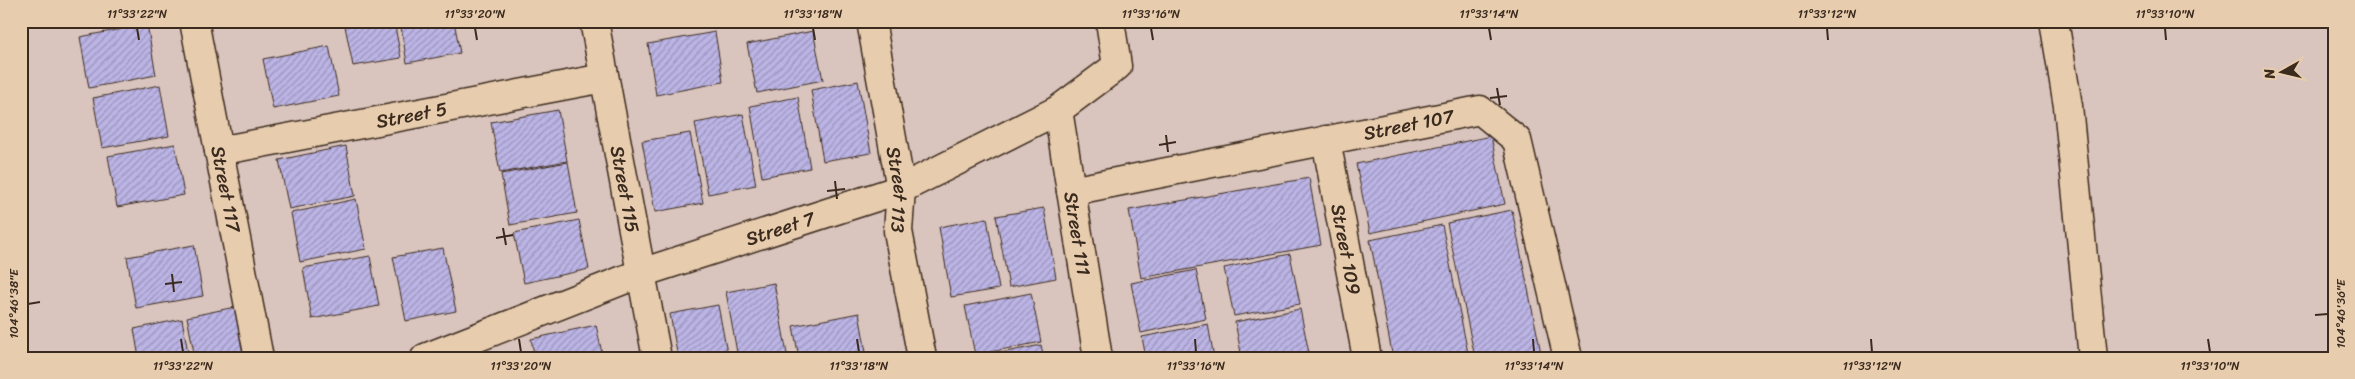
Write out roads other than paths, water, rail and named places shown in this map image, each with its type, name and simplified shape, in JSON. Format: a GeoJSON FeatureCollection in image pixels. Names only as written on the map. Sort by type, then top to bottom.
{"type":"FeatureCollection","features":[{"type":"Feature","properties":{"kind":"street","name":"Street 117"},"geometry":{"type":"LineString","coordinates":[[194,21],[259,358]]}},
{"type":"Feature","properties":{"kind":"street","name":"Street 115"},"geometry":{"type":"LineString","coordinates":[[594,21],[657,358]]}},
{"type":"Feature","properties":{"kind":"street","name":"Street 113"},"geometry":{"type":"LineString","coordinates":[[871,21],[901,189],[898,231],[922,358]]}},
{"type":"Feature","properties":{"kind":"street","name":"Street 7"},"geometry":{"type":"LineString","coordinates":[[425,358],[641,273],[901,189],[1058,110],[1117,66],[1110,21]]}},
{"type":"Feature","properties":{"kind":"street"},"geometry":{"type":"LineString","coordinates":[[2054,21],[2068,106],[2093,358]]}},
{"type":"Feature","properties":{"kind":"street","name":"Street 5"},"geometry":{"type":"LineString","coordinates":[[219,151],[604,78]]}},
{"type":"Feature","properties":{"kind":"street","name":"Street 111"},"geometry":{"type":"LineString","coordinates":[[1058,110],[1098,358]]}},
{"type":"Feature","properties":{"kind":"street","name":"Street 107"},"geometry":{"type":"LineString","coordinates":[[1071,191],[1480,110],[1517,140],[1568,358]]}},
{"type":"Feature","properties":{"kind":"street","name":"Street 109"},"geometry":{"type":"LineString","coordinates":[[1326,140],[1367,358]]}}]}
